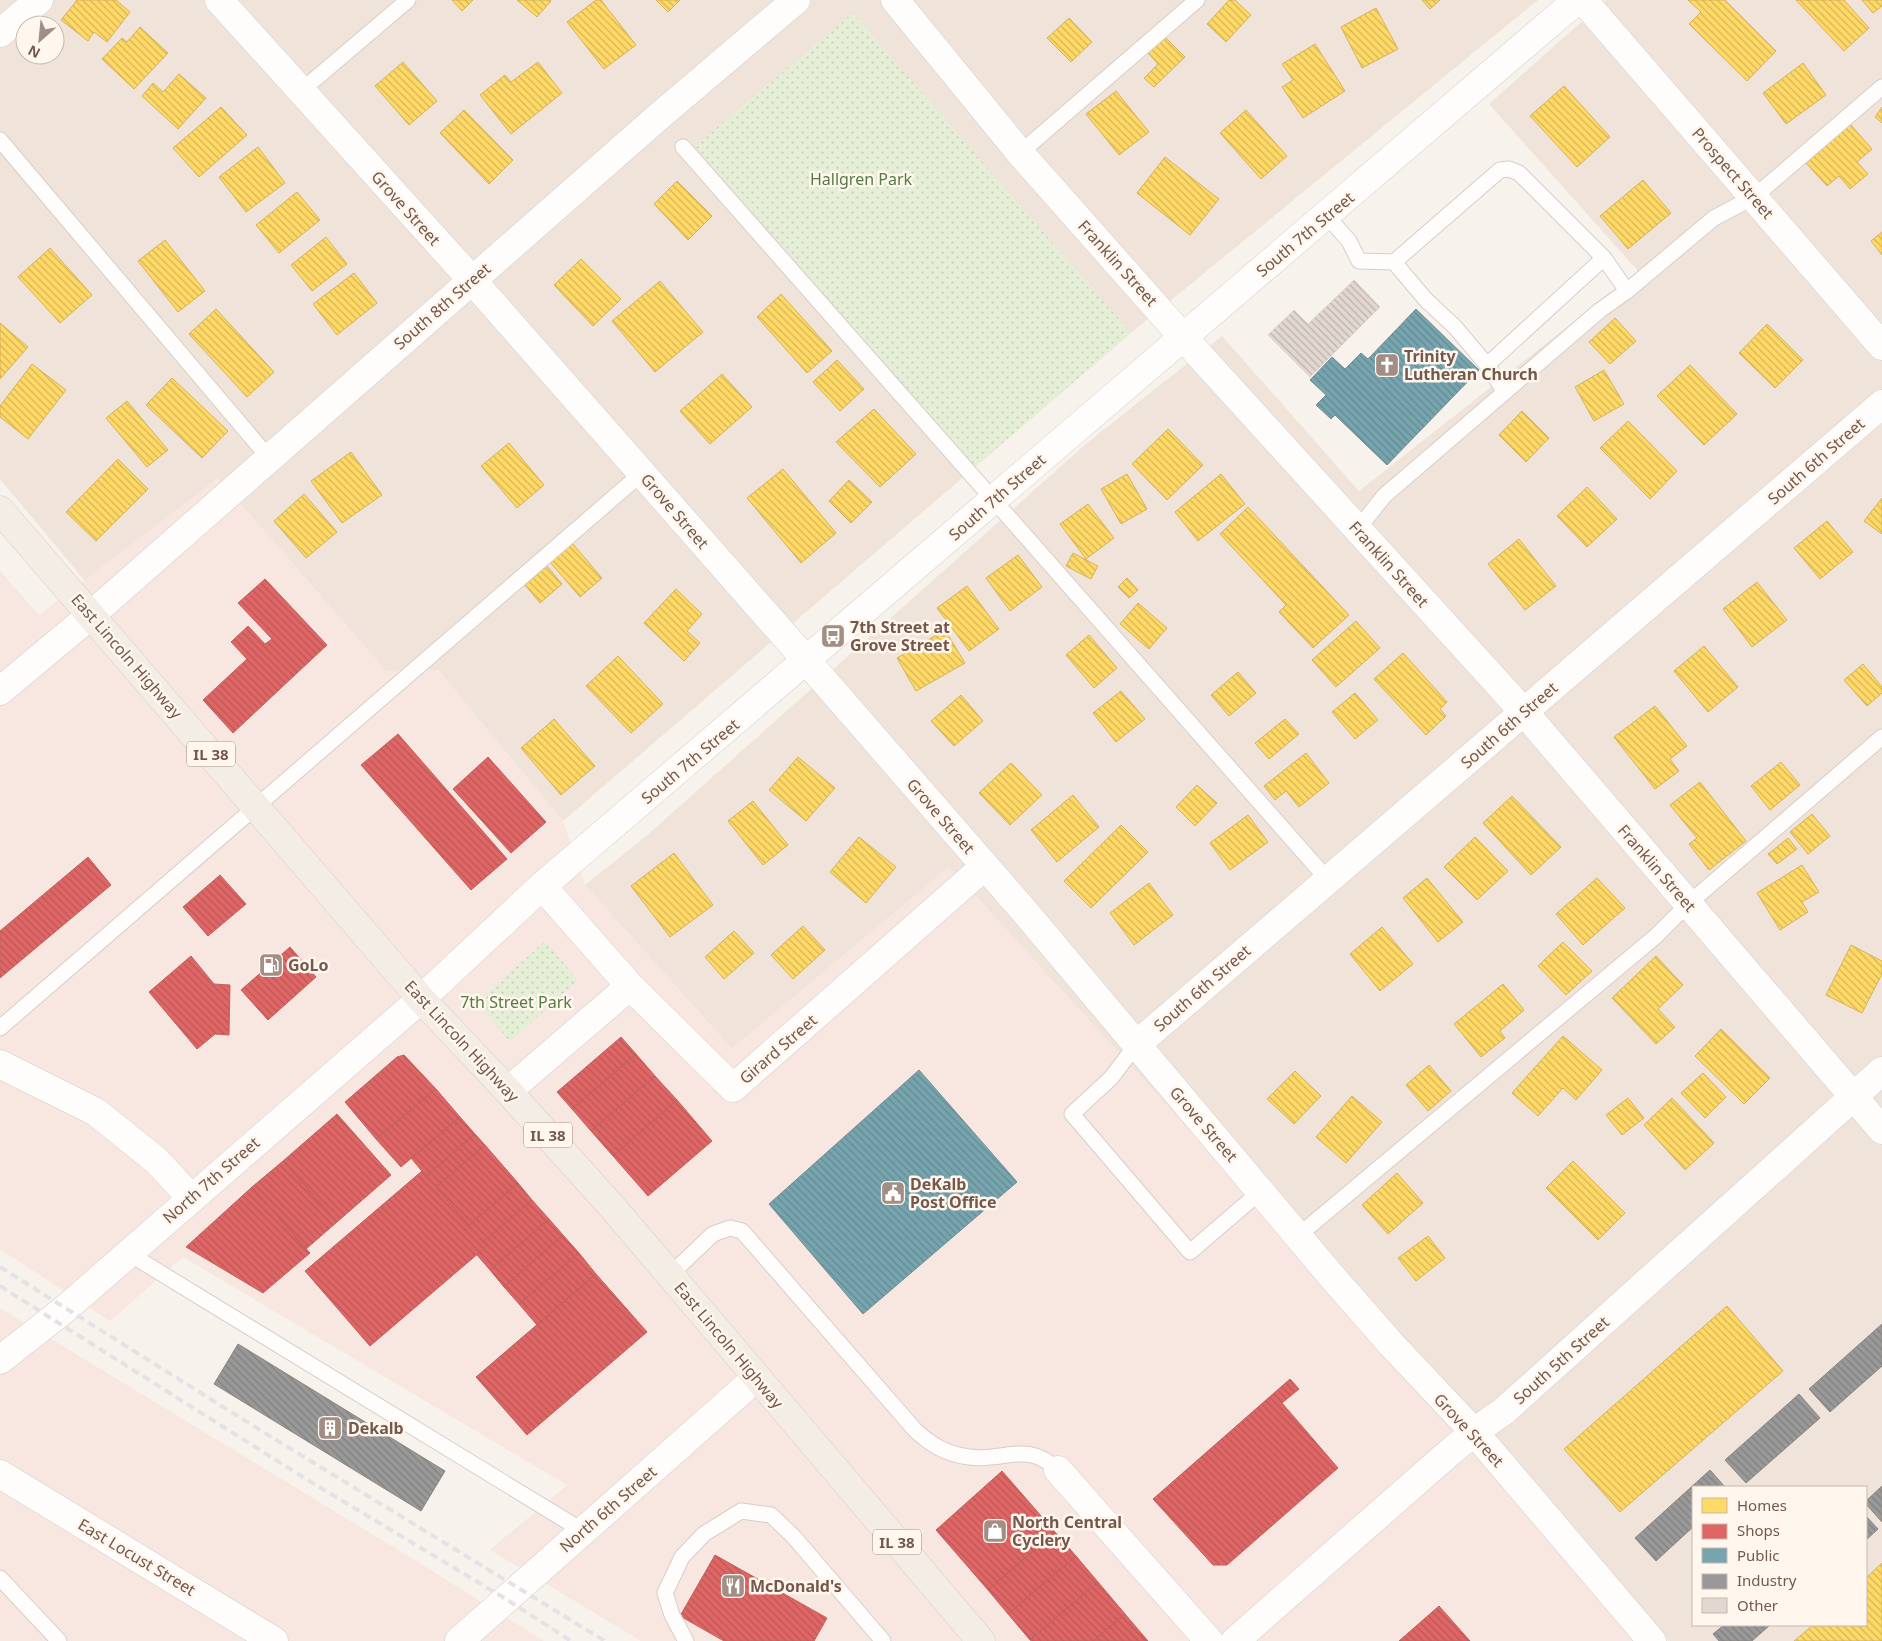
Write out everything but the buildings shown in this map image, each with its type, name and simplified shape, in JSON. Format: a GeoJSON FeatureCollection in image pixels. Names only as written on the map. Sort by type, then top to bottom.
{"type":"FeatureCollection","features":[{"type":"Feature","properties":{"kind":"main road","name":"East Lincoln Highway"},"geometry":{"type":"LineString","coordinates":[[0,510],[421,999],[508,1091],[670,1275],[981,1641]]}},
{"type":"Feature","properties":{"kind":"street"},"geometry":{"type":"LineString","coordinates":[[0,33],[39,0]]}},
{"type":"Feature","properties":{"kind":"street","name":"Grove Street"},"geometry":{"type":"LineString","coordinates":[[219,0],[472,280],[985,866],[1390,1344],[1474,1432],[1652,1641]]}},
{"type":"Feature","properties":{"kind":"street","name":"South 8th Street"},"geometry":{"type":"LineString","coordinates":[[0,691],[91,615],[472,280],[796,0]]}},
{"type":"Feature","properties":{"kind":"street","name":"Franklin Street"},"geometry":{"type":"LineString","coordinates":[[895,0],[1020,154],[1182,336],[1524,712],[1882,1130]]}},
{"type":"Feature","properties":{"kind":"street","name":"South 7th Street"},"geometry":{"type":"LineString","coordinates":[[421,999],[542,886],[806,662],[833,636],[995,500],[1182,336],[1327,216],[1577,0]]}},
{"type":"Feature","properties":{"kind":"street","name":"Prospect Street"},"geometry":{"type":"LineString","coordinates":[[1583,0],[1882,346]]}},
{"type":"Feature","properties":{"kind":"street","name":"South 6th Street"},"geometry":{"type":"LineString","coordinates":[[1136,1045],[1882,404]]}},
{"type":"Feature","properties":{"kind":"street","name":"Girard Street"},"geometry":{"type":"LineString","coordinates":[[542,886],[630,986],[734,1088],[985,866]]}},
{"type":"Feature","properties":{"kind":"street"},"geometry":{"type":"LineString","coordinates":[[508,1091],[630,986]]}},
{"type":"Feature","properties":{"kind":"street","name":"North 7th Street"},"geometry":{"type":"LineString","coordinates":[[0,1360],[65,1309],[421,999]]}},
{"type":"Feature","properties":{"kind":"street"},"geometry":{"type":"LineString","coordinates":[[0,1064],[96,1112],[157,1161],[191,1198]]}},
{"type":"Feature","properties":{"kind":"street","name":"South 5th Street"},"geometry":{"type":"LineString","coordinates":[[1242,1639],[1474,1432],[1504,1411],[1882,1071]]}},
{"type":"Feature","properties":{"kind":"street","name":"North 6th Street"},"geometry":{"type":"LineString","coordinates":[[459,1641],[756,1378]]}},
{"type":"Feature","properties":{"kind":"street"},"geometry":{"type":"LineString","coordinates":[[1058,1470],[1209,1641]]}},
{"type":"Feature","properties":{"kind":"street","name":"East Locust Street"},"geometry":{"type":"LineString","coordinates":[[0,1474],[274,1641]]}},
{"type":"Feature","properties":{"kind":"lane"},"geometry":{"type":"LineString","coordinates":[[301,91],[408,0]]}},
{"type":"Feature","properties":{"kind":"lane"},"geometry":{"type":"LineString","coordinates":[[1020,154],[1196,0]]}},
{"type":"Feature","properties":{"kind":"lane"},"geometry":{"type":"LineString","coordinates":[[1358,529],[1384,496],[1599,311],[1627,291],[1714,218],[1754,197],[1882,86]]}},
{"type":"Feature","properties":{"kind":"lane"},"geometry":{"type":"LineString","coordinates":[[0,140],[269,458]]}},
{"type":"Feature","properties":{"kind":"lane"},"geometry":{"type":"LineString","coordinates":[[683,147],[1328,880]]}},
{"type":"Feature","properties":{"kind":"lane"},"geometry":{"type":"LineString","coordinates":[[1327,216],[1349,241],[1359,261],[1394,262],[1500,170],[1509,169],[1520,173],[1604,258],[1627,291]]}},
{"type":"Feature","properties":{"kind":"lane"},"geometry":{"type":"LineString","coordinates":[[1487,365],[1604,258]]}},
{"type":"Feature","properties":{"kind":"lane"},"geometry":{"type":"LineString","coordinates":[[1394,262],[1426,300],[1455,327],[1487,365],[1505,392]]}},
{"type":"Feature","properties":{"kind":"lane"},"geometry":{"type":"LineString","coordinates":[[0,1028],[642,474]]}},
{"type":"Feature","properties":{"kind":"lane"},"geometry":{"type":"LineString","coordinates":[[1299,1236],[1656,936],[1688,904],[1882,737]]}},
{"type":"Feature","properties":{"kind":"lane"},"geometry":{"type":"LineString","coordinates":[[1136,1045],[1111,1078],[1072,1114],[1190,1252],[1261,1191]]}},
{"type":"Feature","properties":{"kind":"lane"},"geometry":{"type":"LineString","coordinates":[[670,1275],[713,1234],[730,1228],[742,1231],[915,1430],[930,1444],[944,1452],[970,1458],[1030,1454],[1046,1458],[1058,1470]]}},
{"type":"Feature","properties":{"kind":"lane"},"geometry":{"type":"LineString","coordinates":[[128,1254],[583,1531]]}},
{"type":"Feature","properties":{"kind":"lane"},"geometry":{"type":"LineString","coordinates":[[686,1641],[672,1615],[665,1593],[682,1557],[704,1534],[742,1511],[771,1515],[793,1536],[883,1641]]}},
{"type":"Feature","properties":{"kind":"lane"},"geometry":{"type":"LineString","coordinates":[[0,1578],[59,1641]]}},
{"type":"Feature","properties":{"kind":"shaded area"},"geometry":{"type":"Polygon","coordinates":[[[0,0],[1538,0],[1131,333],[563,821],[438,670],[386,671],[218,478],[86,582],[0,479],[0,0]]]}},
{"type":"Feature","properties":{"kind":"shaded area"},"geometry":{"type":"Polygon","coordinates":[[[1606,0],[1882,0],[1882,1641],[1669,1641],[1421,1384],[949,867],[732,1049],[585,885],[644,838],[1087,443],[1222,336],[1359,491],[1638,271],[1489,104],[1606,0]]]}},
{"type":"Feature","properties":{"kind":"shaded area"},"geometry":{"type":"Polygon","coordinates":[[[218,478],[386,671],[438,670],[563,821],[585,885],[732,1049],[949,867],[1421,1384],[1669,1641],[641,1641],[490,1550],[567,1485],[183,1257],[110,1321],[0,1249],[0,571],[39,615],[218,478]]]}},
{"type":"Feature","properties":{"kind":"shaded area"},"geometry":{"type":"Polygon","coordinates":[[[0,1308],[413,1559],[544,1641],[0,1641],[0,1308]]]}},
{"type":"Feature","properties":{"kind":"green space","name":"Hallgren Park"},"geometry":{"type":"Polygon","coordinates":[[[853,13],[1131,333],[975,467],[695,146],[853,13]]]}},
{"type":"Feature","properties":{"kind":"green space","name":"7th Street Park"},"geometry":{"type":"Polygon","coordinates":[[[545,941],[578,980],[510,1042],[477,1002],[545,941]]]}},
{"type":"Feature","properties":{"kind":"railway"},"geometry":{"type":"LineString","coordinates":[[0,1267],[260,1430],[605,1641]]}},
{"type":"Feature","properties":{"kind":"railway"},"geometry":{"type":"LineString","coordinates":[[0,1286],[306,1479],[506,1599],[571,1641]]}},
{"type":"Feature","properties":{"kind":"place","name":"Trinity Lutheran Church"},"geometry":{"type":"Point","coordinates":[1387,365]}},
{"type":"Feature","properties":{"kind":"place","name":"7th Street at Grove Street"},"geometry":{"type":"Point","coordinates":[833,636]}},
{"type":"Feature","properties":{"kind":"place","name":"GoLo"},"geometry":{"type":"Point","coordinates":[271,965]}},
{"type":"Feature","properties":{"kind":"place","name":"DeKalb Post Office"},"geometry":{"type":"Point","coordinates":[893,1193]}},
{"type":"Feature","properties":{"kind":"place","name":"Dekalb"},"geometry":{"type":"Point","coordinates":[330,1428]}},
{"type":"Feature","properties":{"kind":"place","name":"North Central Cyclery"},"geometry":{"type":"Point","coordinates":[995,1531]}},
{"type":"Feature","properties":{"kind":"place","name":"McDonald's"},"geometry":{"type":"Point","coordinates":[733,1586]}}]}
